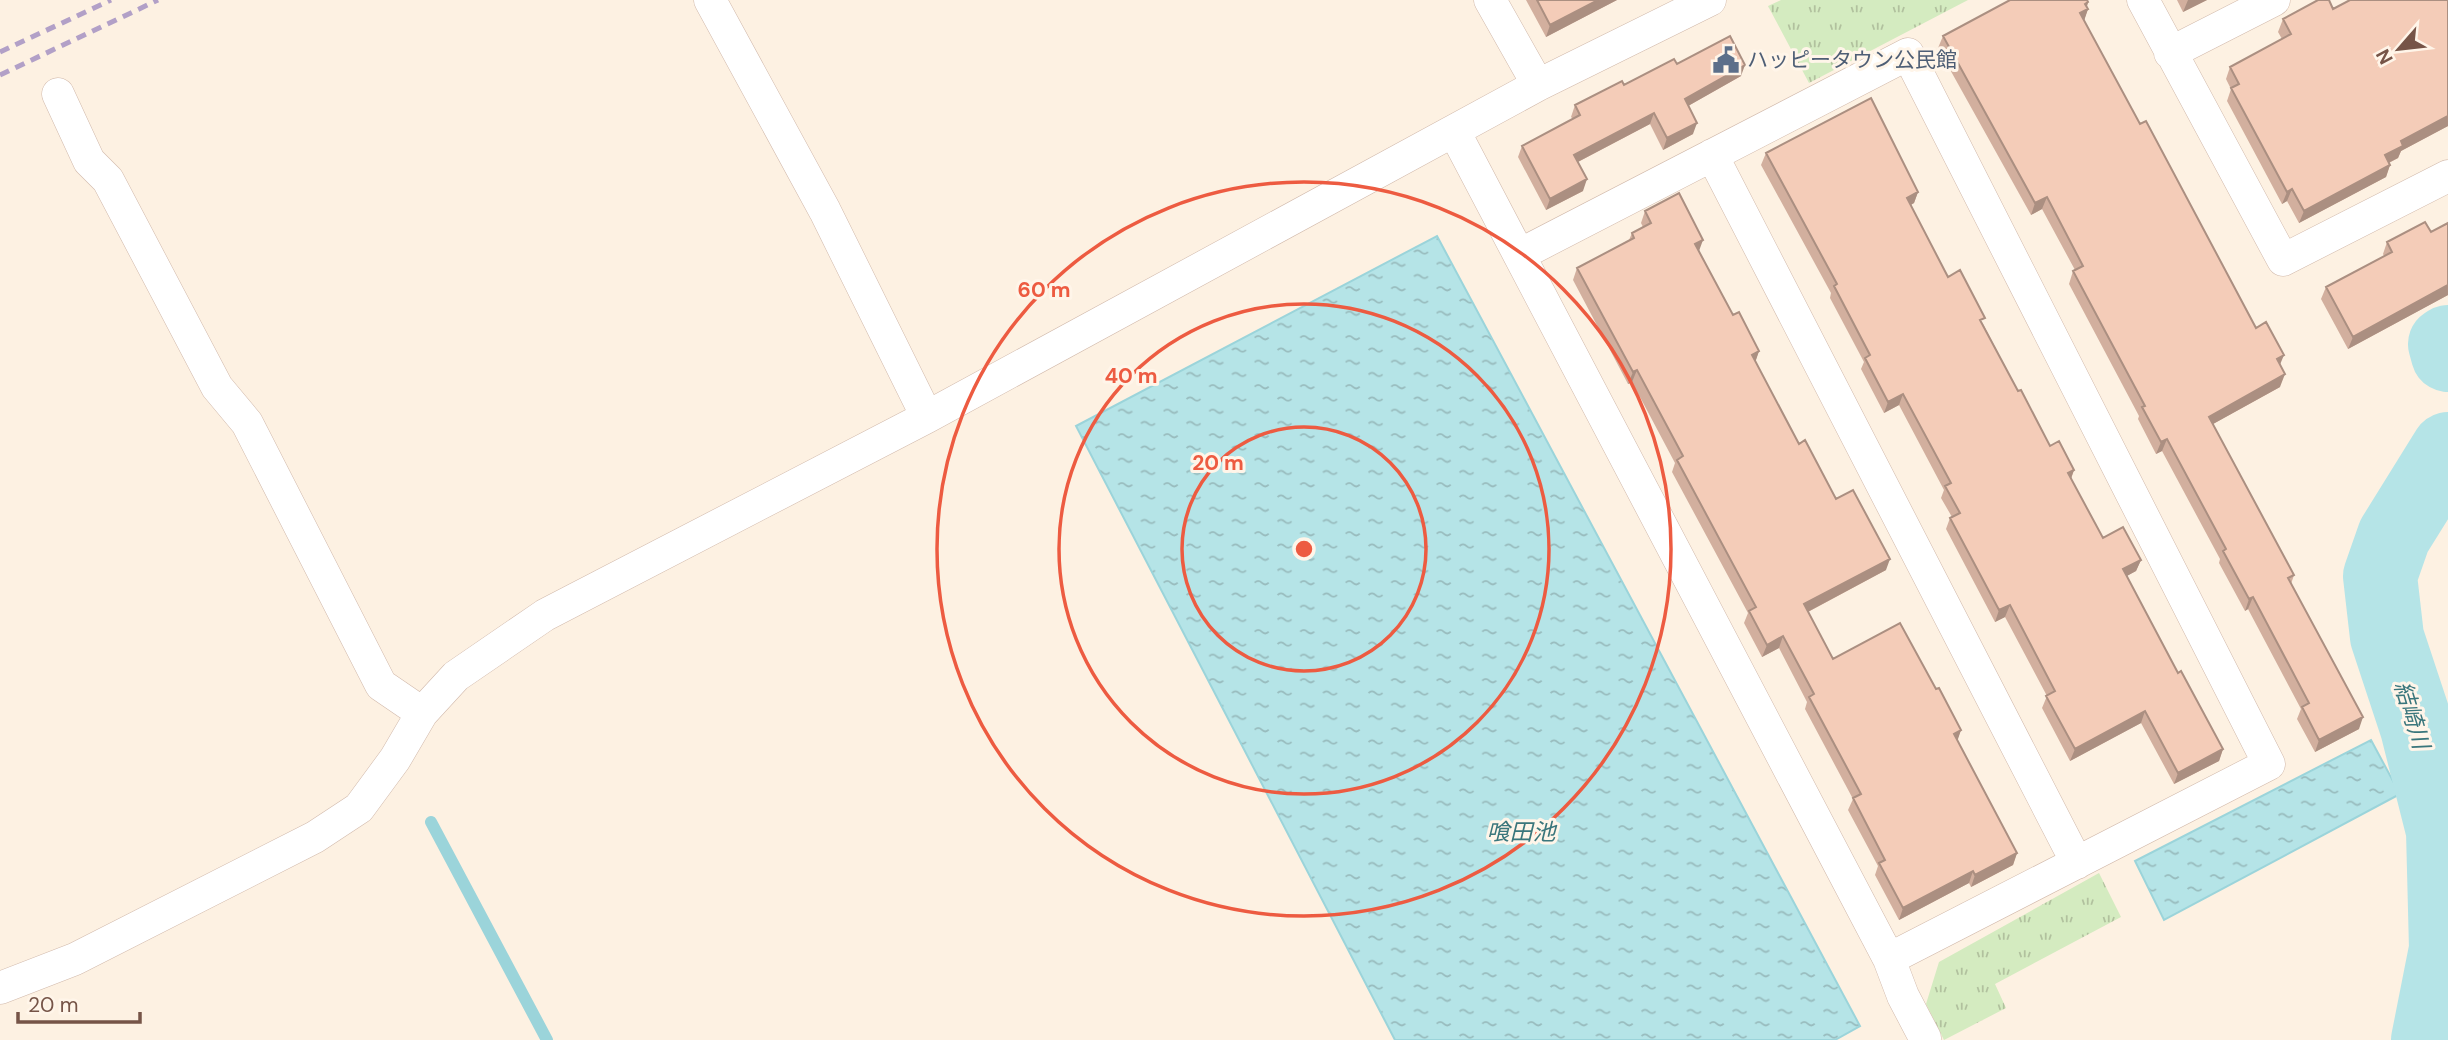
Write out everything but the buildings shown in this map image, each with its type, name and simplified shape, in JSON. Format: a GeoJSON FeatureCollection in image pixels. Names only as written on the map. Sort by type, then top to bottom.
{"type":"FeatureCollection","features":[{"type":"Feature","properties":{"kind":"street"},"geometry":{"type":"LineString","coordinates":[[710,0],[825,211],[927,417]]}},
{"type":"Feature","properties":{"kind":"street"},"geometry":{"type":"LineString","coordinates":[[1490,0],[1538,86]]}},
{"type":"Feature","properties":{"kind":"street"},"geometry":{"type":"LineString","coordinates":[[0,988],[75,959],[326,830],[359,808],[395,759],[422,713],[456,676],[545,615],[927,417],[1538,86],[1710,0]]}},
{"type":"Feature","properties":{"kind":"street"},"geometry":{"type":"LineString","coordinates":[[2143,0],[2283,260],[2448,176]]}},
{"type":"Feature","properties":{"kind":"street"},"geometry":{"type":"LineString","coordinates":[[2171,53],[2274,0]]}},
{"type":"Feature","properties":{"kind":"street"},"geometry":{"type":"LineString","coordinates":[[1519,255],[1908,54],[2269,764],[1889,960]]}},
{"type":"Feature","properties":{"kind":"street"},"geometry":{"type":"LineString","coordinates":[[58,94],[89,161],[108,180],[217,387],[247,423],[381,685],[422,713]]}},
{"type":"Feature","properties":{"kind":"street"},"geometry":{"type":"LineString","coordinates":[[1454,131],[1889,960],[1903,996],[1925,1038]]}},
{"type":"Feature","properties":{"kind":"street"},"geometry":{"type":"LineString","coordinates":[[1712,155],[2077,863]]}},
{"type":"Feature","properties":{"kind":"green space"},"geometry":{"type":"Polygon","coordinates":[[[1781,0],[1968,0],[1809,83],[1768,6],[1781,0]]]}},
{"type":"Feature","properties":{"kind":"green space"},"geometry":{"type":"Polygon","coordinates":[[[2099,873],[2121,917],[1995,984],[2006,1008],[1944,1040],[1926,1004],[1939,962],[2099,873]]]}},
{"type":"Feature","properties":{"kind":"water","name":"喰田池"},"geometry":{"type":"Polygon","coordinates":[[[1437,236],[1860,1026],[1835,1040],[1395,1040],[1076,426],[1437,236]]]}},
{"type":"Feature","properties":{"kind":"water"},"geometry":{"type":"Polygon","coordinates":[[[2371,740],[2400,794],[2164,920],[2135,861],[2371,740]]]}},
{"type":"Feature","properties":{"kind":"waterway","name":"結崎川"},"geometry":{"type":"LineString","coordinates":[[2448,342],[2445,344],[2448,355]]}},
{"type":"Feature","properties":{"kind":"waterway","name":"結崎川"},"geometry":{"type":"LineString","coordinates":[[2428,1040],[2446,949],[2443,831],[2417,728],[2387,637],[2380,576],[2394,536],[2448,449]]}},
{"type":"Feature","properties":{"kind":"waterway"},"geometry":{"type":"LineString","coordinates":[[431,822],[547,1040]]}},
{"type":"Feature","properties":{"kind":"railway"},"geometry":{"type":"LineString","coordinates":[[0,52],[111,0]]}},
{"type":"Feature","properties":{"kind":"railway"},"geometry":{"type":"LineString","coordinates":[[0,75],[158,0]]}},
{"type":"Feature","properties":{"kind":"place","name":"ハッピータウン公民館"},"geometry":{"type":"Point","coordinates":[1726,60]}}]}
